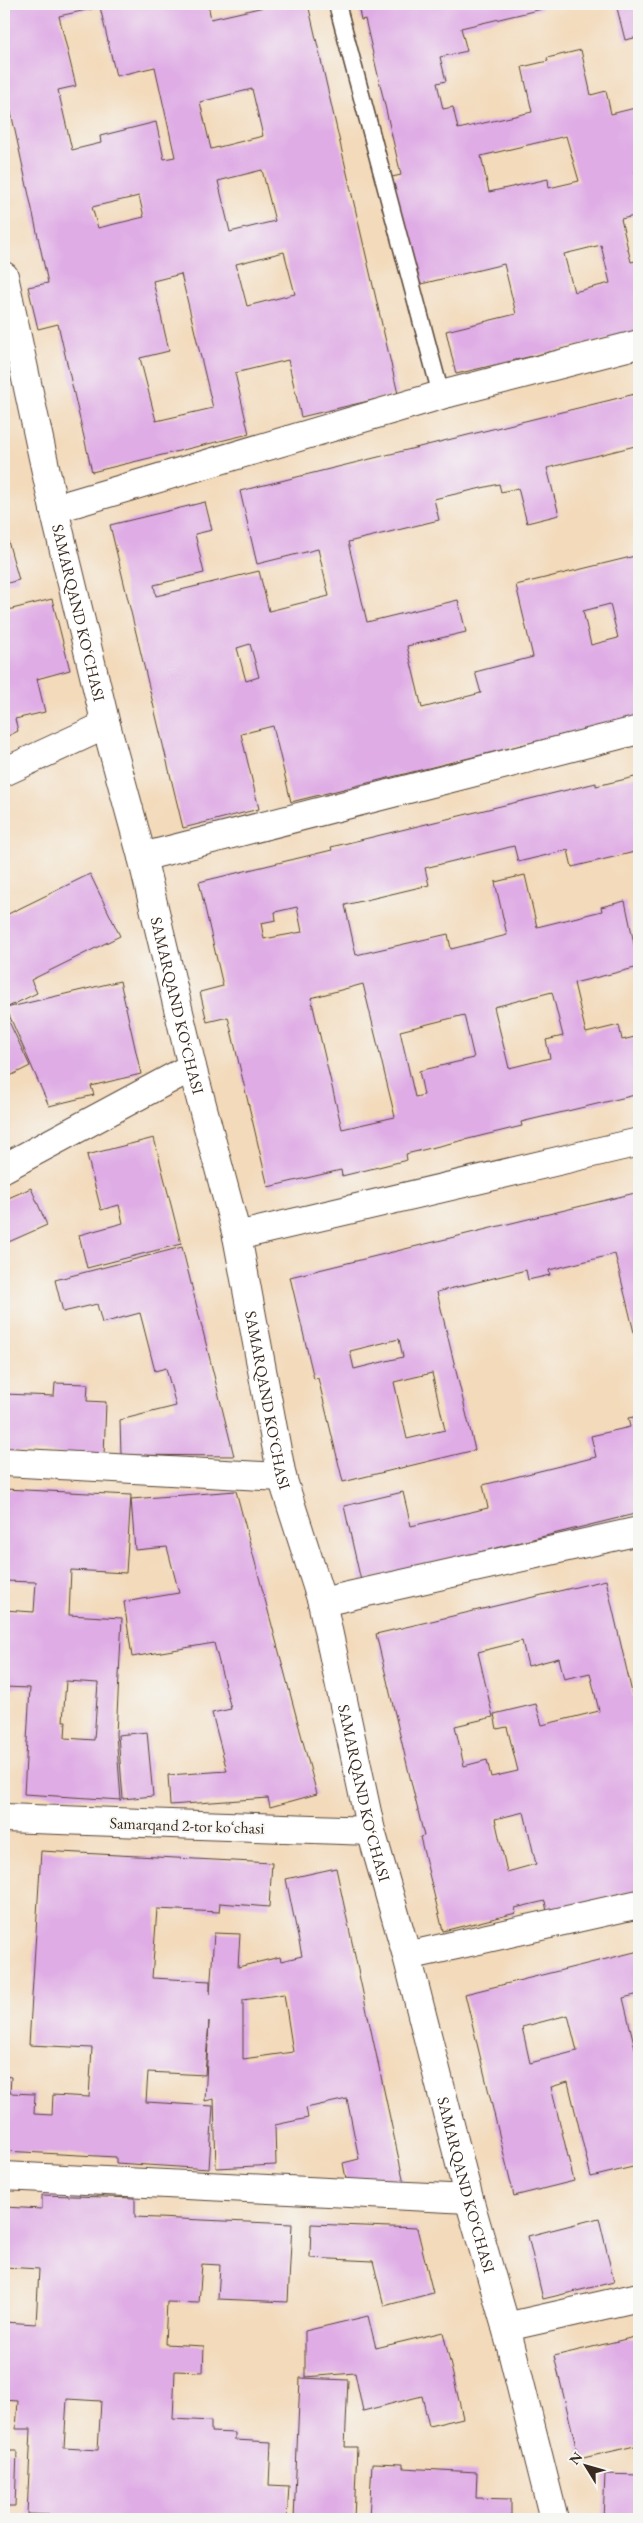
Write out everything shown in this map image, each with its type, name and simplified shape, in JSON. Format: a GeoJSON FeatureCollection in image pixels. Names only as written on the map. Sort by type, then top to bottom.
{"type":"FeatureCollection","features":[{"type":"Feature","properties":{"kind":"street","name":"SAMARQAND KO‘CHASI"},"geometry":{"type":"LineString","coordinates":[[4,276],[12,354],[54,509],[106,724],[142,857],[192,1067],[237,1236],[282,1477],[322,1602],[371,1832],[407,1956],[469,2199],[506,2327],[554,2519]]}},
{"type":"Feature","properties":{"kind":"street"},"geometry":{"type":"LineString","coordinates":[[54,509],[441,395],[639,344]]}},
{"type":"Feature","properties":{"kind":"street"},"geometry":{"type":"LineString","coordinates":[[4,772],[106,724]]}},
{"type":"Feature","properties":{"kind":"street"},"geometry":{"type":"LineString","coordinates":[[142,857],[639,730]]}},
{"type":"Feature","properties":{"kind":"street"},"geometry":{"type":"LineString","coordinates":[[4,1168],[192,1067]]}},
{"type":"Feature","properties":{"kind":"street"},"geometry":{"type":"LineString","coordinates":[[237,1236],[639,1142]]}},
{"type":"Feature","properties":{"kind":"street"},"geometry":{"type":"LineString","coordinates":[[4,1462],[282,1477]]}},
{"type":"Feature","properties":{"kind":"street"},"geometry":{"type":"LineString","coordinates":[[322,1602],[639,1531]]}},
{"type":"Feature","properties":{"kind":"street","name":"Samarqand 2-tor koʻchasi"},"geometry":{"type":"LineString","coordinates":[[4,1818],[371,1832]]}},
{"type":"Feature","properties":{"kind":"street"},"geometry":{"type":"LineString","coordinates":[[407,1956],[639,1904]]}},
{"type":"Feature","properties":{"kind":"street"},"geometry":{"type":"LineString","coordinates":[[4,2176],[469,2199]]}},
{"type":"Feature","properties":{"kind":"street"},"geometry":{"type":"LineString","coordinates":[[506,2327],[639,2297]]}},
{"type":"Feature","properties":{"kind":"lane"},"geometry":{"type":"LineString","coordinates":[[337,4],[441,395]]}},
{"type":"Feature","properties":{"kind":"building"},"geometry":{"type":"Polygon","coordinates":[[[4,4],[208,4],[211,19],[277,4],[308,4],[398,394],[301,417],[288,360],[235,373],[249,434],[92,472],[58,324],[38,329],[28,287],[48,283],[4,80],[4,4]],[[100,7],[59,16],[76,86],[58,90],[72,150],[101,143],[100,136],[156,122],[164,159],[175,157],[155,67],[116,76],[100,7]],[[252,89],[200,102],[211,149],[263,136],[252,89]],[[262,170],[218,181],[230,232],[275,221],[262,170]],[[139,196],[92,207],[98,228],[144,217],[139,196]],[[284,252],[236,264],[247,306],[295,294],[284,252]],[[181,274],[153,281],[169,351],[140,358],[156,421],[213,408],[181,274]]]}},
{"type":"Feature","properties":{"kind":"building"},"geometry":{"type":"Polygon","coordinates":[[[358,4],[541,4],[542,9],[461,28],[467,51],[440,57],[446,81],[437,83],[443,109],[453,107],[458,129],[532,112],[522,67],[548,61],[547,58],[581,50],[591,95],[606,91],[611,114],[639,107],[639,170],[635,171],[639,187],[639,215],[621,219],[631,262],[639,260],[639,331],[456,374],[446,331],[516,314],[504,264],[417,285],[392,177],[401,175],[365,19],[361,20],[358,4]],[[566,136],[481,156],[489,192],[548,179],[549,188],[579,181],[566,136]],[[601,245],[564,254],[574,292],[610,283],[601,245]]]}},
{"type":"Feature","properties":{"kind":"building"},"geometry":{"type":"Polygon","coordinates":[[[616,4],[639,4],[639,37],[625,40],[616,4]]]}},
{"type":"Feature","properties":{"kind":"building"},"geometry":{"type":"Polygon","coordinates":[[[639,393],[639,445],[547,468],[559,515],[527,523],[518,488],[501,492],[499,484],[434,499],[439,520],[348,542],[367,622],[458,600],[466,632],[407,646],[422,708],[481,693],[475,672],[533,657],[516,585],[639,555],[639,716],[291,802],[273,726],[241,734],[259,809],[183,828],[110,525],[205,502],[212,530],[195,534],[204,573],[154,585],[156,596],[259,571],[269,611],[329,596],[318,549],[257,564],[240,491],[639,393]],[[610,604],[583,611],[591,645],[618,638],[610,604]],[[250,644],[237,648],[246,681],[259,677],[250,644]]]}},
{"type":"Feature","properties":{"kind":"building"},"geometry":{"type":"Polygon","coordinates":[[[4,527],[19,580],[4,584],[4,527]]]}},
{"type":"Feature","properties":{"kind":"building"},"geometry":{"type":"Polygon","coordinates":[[[52,599],[70,670],[37,679],[45,712],[15,719],[18,731],[4,738],[4,611],[52,599]]]}},
{"type":"Feature","properties":{"kind":"building"},"geometry":{"type":"Polygon","coordinates":[[[639,776],[639,851],[572,867],[568,850],[518,862],[514,846],[425,868],[429,885],[345,905],[356,955],[448,934],[451,949],[507,935],[495,882],[525,875],[537,927],[602,911],[601,907],[625,901],[639,967],[574,983],[586,1033],[619,1025],[622,1040],[639,1036],[639,1110],[635,1095],[521,1122],[522,1126],[406,1154],[407,1160],[342,1176],[341,1170],[268,1187],[228,1017],[207,1022],[200,992],[223,986],[199,882],[332,850],[331,847],[596,783],[596,786],[639,776]],[[297,907],[275,912],[276,920],[261,923],[264,939],[302,932],[297,907]],[[363,984],[311,998],[342,1129],[395,1117],[363,984]],[[552,992],[494,1007],[509,1068],[550,1058],[546,1040],[563,1036],[552,992]],[[464,1015],[400,1031],[415,1097],[424,1095],[419,1071],[474,1058],[464,1015]]]}},
{"type":"Feature","properties":{"kind":"building"},"geometry":{"type":"Polygon","coordinates":[[[90,874],[120,936],[31,980],[37,993],[4,1009],[4,916],[90,874]]]}},
{"type":"Feature","properties":{"kind":"building"},"geometry":{"type":"Polygon","coordinates":[[[120,981],[141,1074],[91,1086],[94,1095],[49,1106],[6,1008],[120,981]]]}},
{"type":"Feature","properties":{"kind":"building"},"geometry":{"type":"Polygon","coordinates":[[[4,1011],[30,1066],[4,1079],[4,1011]]]}},
{"type":"Feature","properties":{"kind":"building"},"geometry":{"type":"Polygon","coordinates":[[[154,1138],[181,1244],[87,1268],[79,1235],[123,1223],[119,1205],[101,1210],[87,1155],[154,1138]]]}},
{"type":"Feature","properties":{"kind":"building"},"geometry":{"type":"Polygon","coordinates":[[[31,1188],[47,1225],[4,1244],[4,1200],[31,1188]]]}},
{"type":"Feature","properties":{"kind":"building"},"geometry":{"type":"Polygon","coordinates":[[[639,1192],[639,1353],[615,1254],[549,1270],[550,1275],[528,1280],[526,1270],[437,1292],[475,1450],[343,1482],[318,1378],[314,1379],[290,1277],[639,1192]],[[399,1339],[350,1351],[354,1369],[403,1357],[399,1339]],[[432,1373],[394,1382],[407,1439],[445,1430],[432,1373]]]}},
{"type":"Feature","properties":{"kind":"building"},"geometry":{"type":"Polygon","coordinates":[[[182,1247],[234,1456],[121,1455],[120,1420],[176,1406],[166,1368],[155,1371],[140,1313],[102,1323],[97,1304],[63,1312],[55,1280],[182,1247]]]}},
{"type":"Feature","properties":{"kind":"building"},"geometry":{"type":"Polygon","coordinates":[[[55,1383],[88,1384],[87,1401],[106,1402],[104,1456],[4,1451],[4,1394],[54,1396],[55,1383]]]}},
{"type":"Feature","properties":{"kind":"building"},"geometry":{"type":"Polygon","coordinates":[[[639,1416],[639,1513],[361,1581],[344,1506],[403,1492],[411,1526],[488,1508],[483,1485],[596,1457],[591,1436],[630,1427],[628,1418],[639,1416]]]}},
{"type":"Feature","properties":{"kind":"building"},"geometry":{"type":"Polygon","coordinates":[[[4,1489],[131,1495],[126,1573],[71,1570],[69,1615],[122,1618],[116,1734],[121,1800],[24,1794],[30,1688],[4,1687],[4,1610],[34,1612],[36,1582],[4,1581],[4,1489]],[[66,1681],[63,1721],[66,1721],[65,1738],[94,1740],[98,1683],[66,1681]]]}},
{"type":"Feature","properties":{"kind":"building"},"geometry":{"type":"Polygon","coordinates":[[[236,1491],[317,1794],[270,1807],[268,1798],[170,1805],[168,1775],[227,1771],[212,1713],[231,1709],[214,1643],[132,1657],[124,1602],[179,1593],[167,1547],[135,1550],[131,1499],[236,1491]]]}},
{"type":"Feature","properties":{"kind":"building"},"geometry":{"type":"Polygon","coordinates":[[[606,1580],[639,1723],[639,1890],[547,1912],[545,1901],[515,1908],[516,1913],[443,1931],[420,1837],[424,1836],[376,1634],[606,1580]],[[522,1641],[478,1652],[493,1717],[455,1726],[464,1766],[487,1760],[491,1777],[518,1771],[507,1727],[497,1729],[494,1714],[536,1704],[542,1725],[599,1711],[590,1673],[564,1679],[559,1658],[528,1666],[522,1641]],[[524,1812],[495,1819],[507,1872],[536,1864],[524,1812]]]}},
{"type":"Feature","properties":{"kind":"building"},"geometry":{"type":"Polygon","coordinates":[[[147,1732],[153,1796],[123,1799],[118,1735],[147,1732]]]}},
{"type":"Feature","properties":{"kind":"building"},"geometry":{"type":"Polygon","coordinates":[[[41,1851],[272,1863],[269,1907],[220,1903],[219,1912],[157,1909],[152,1978],[210,1981],[210,1994],[214,1933],[240,1934],[238,1967],[280,1957],[281,1961],[302,1956],[286,1879],[336,1868],[404,2183],[347,2184],[343,2163],[359,2159],[347,2099],[306,2108],[308,2118],[275,2125],[276,2165],[216,2168],[214,2099],[205,2101],[209,2021],[205,2075],[148,2072],[146,2102],[213,2106],[209,2169],[116,2163],[116,2157],[4,2151],[4,2076],[11,2077],[10,2093],[35,2094],[34,2114],[52,2115],[53,2095],[89,2097],[92,2048],[29,2045],[41,1851]],[[284,1994],[243,2000],[243,2059],[293,2052],[284,1994]]]}},
{"type":"Feature","properties":{"kind":"building"},"geometry":{"type":"Polygon","coordinates":[[[639,1951],[639,1994],[623,1998],[639,2064],[639,2174],[637,2166],[591,2177],[568,2082],[551,2087],[574,2181],[514,2196],[465,1994],[639,1951]],[[568,2015],[522,2027],[530,2063],[577,2051],[568,2015]]]}},
{"type":"Feature","properties":{"kind":"building"},"geometry":{"type":"Polygon","coordinates":[[[42,2195],[135,2198],[135,2217],[292,2224],[288,2302],[218,2299],[220,2265],[202,2264],[199,2303],[167,2302],[165,2344],[204,2346],[203,2372],[175,2371],[173,2419],[211,2421],[211,2432],[235,2433],[235,2440],[271,2442],[269,2485],[289,2486],[287,2519],[147,2519],[27,2514],[31,2429],[16,2429],[18,2401],[4,2400],[4,2322],[36,2324],[39,2269],[4,2267],[4,2207],[42,2209],[42,2195]],[[67,2399],[64,2448],[98,2450],[101,2401],[67,2399]]]}},
{"type":"Feature","properties":{"kind":"building"},"geometry":{"type":"Polygon","coordinates":[[[599,2218],[614,2282],[543,2299],[528,2236],[599,2218]]]}},
{"type":"Feature","properties":{"kind":"building"},"geometry":{"type":"Polygon","coordinates":[[[311,2224],[417,2228],[433,2293],[384,2306],[373,2261],[310,2258],[311,2224]]]}},
{"type":"Feature","properties":{"kind":"building"},"geometry":{"type":"Polygon","coordinates":[[[368,2316],[376,2348],[443,2332],[463,2418],[429,2426],[422,2396],[363,2411],[355,2373],[305,2377],[305,2331],[368,2316]]]}},
{"type":"Feature","properties":{"kind":"building"},"geometry":{"type":"Polygon","coordinates":[[[639,2336],[639,2445],[579,2459],[554,2356],[639,2336]]]}},
{"type":"Feature","properties":{"kind":"building"},"geometry":{"type":"Polygon","coordinates":[[[300,2378],[348,2380],[345,2447],[357,2447],[354,2519],[294,2519],[300,2378]]]}},
{"type":"Feature","properties":{"kind":"building"},"geometry":{"type":"Polygon","coordinates":[[[4,2451],[17,2451],[15,2506],[4,2506],[4,2451]]]}},
{"type":"Feature","properties":{"kind":"building"},"geometry":{"type":"Polygon","coordinates":[[[372,2463],[403,2464],[403,2468],[477,2472],[476,2498],[511,2499],[511,2519],[369,2519],[372,2463]]]}},
{"type":"Feature","properties":{"kind":"building"},"geometry":{"type":"Polygon","coordinates":[[[605,2474],[639,2475],[639,2519],[603,2519],[605,2474]]]}}]}
